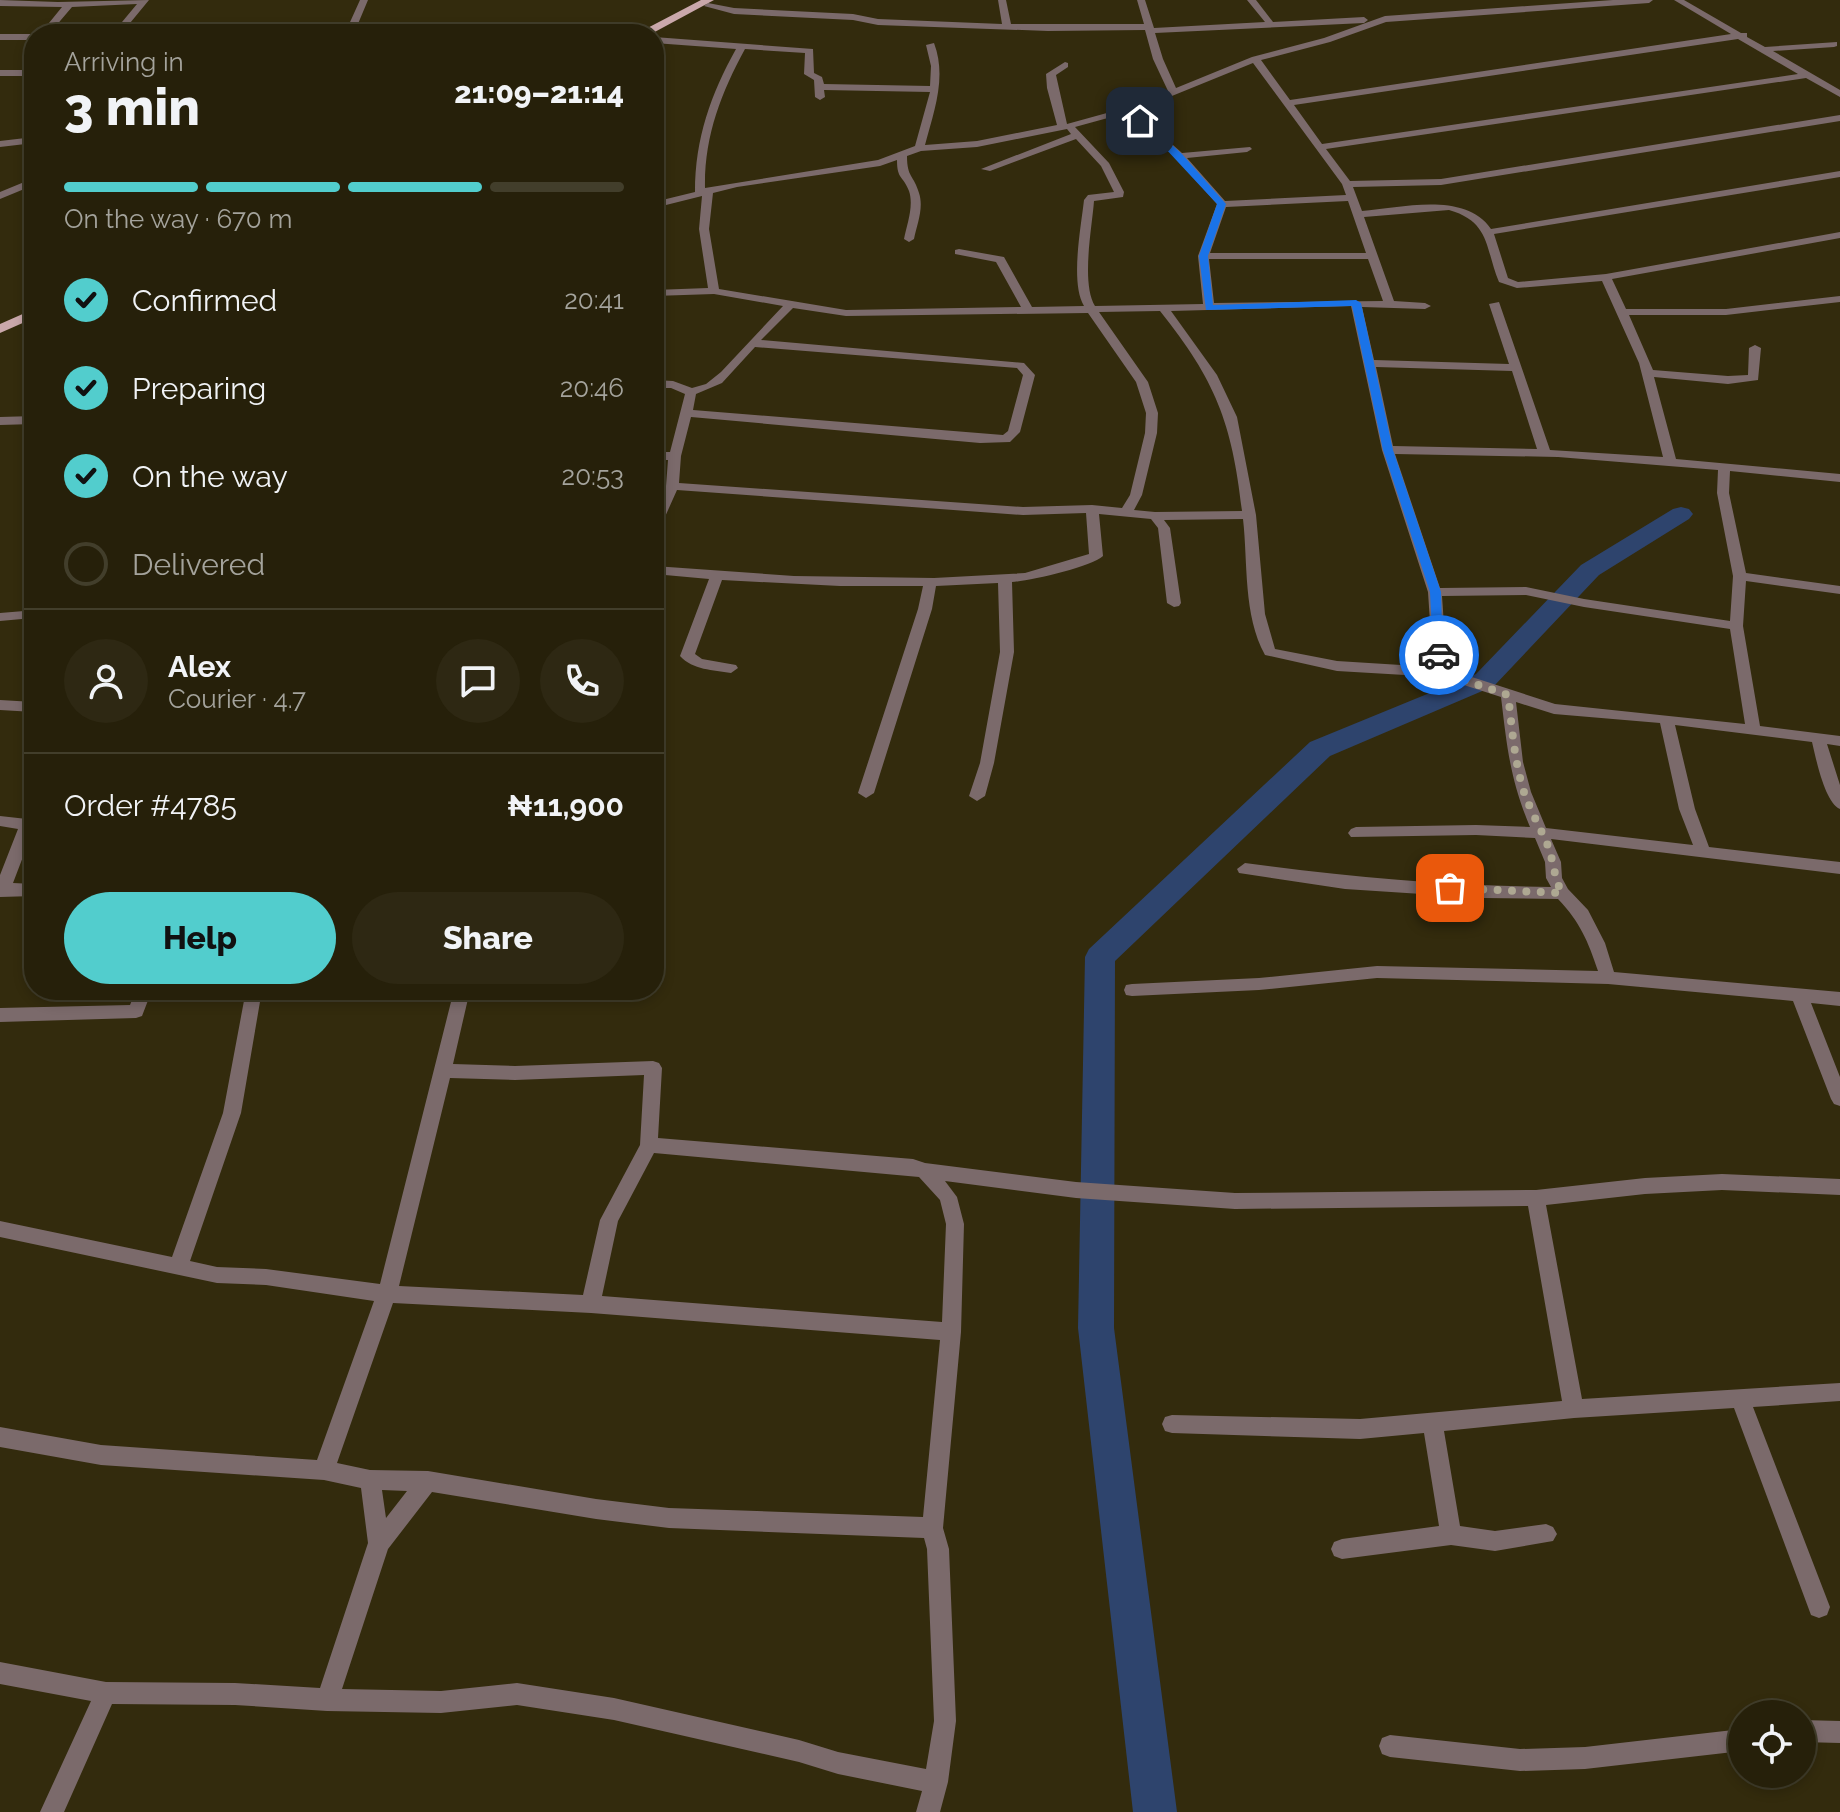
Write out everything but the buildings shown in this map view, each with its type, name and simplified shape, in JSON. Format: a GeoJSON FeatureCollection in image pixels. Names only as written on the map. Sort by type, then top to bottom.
{"type":"FeatureCollection","features":[{"type":"Feature","properties":{"kind":"main road"},"geometry":{"type":"LineString","coordinates":[[663,24],[720,0]]}},
{"type":"Feature","properties":{"kind":"main road"},"geometry":{"type":"LineString","coordinates":[[664,31],[708,3]]}},
{"type":"Feature","properties":{"kind":"main road"},"geometry":{"type":"LineString","coordinates":[[0,329],[24,318]]}},
{"type":"Feature","properties":{"kind":"main road"},"geometry":{"type":"LineString","coordinates":[[0,337],[24,326]]}},
{"type":"Feature","properties":{"kind":"street"},"geometry":{"type":"LineString","coordinates":[[0,3],[70,4],[145,0]]}},
{"type":"Feature","properties":{"kind":"street"},"geometry":{"type":"LineString","coordinates":[[125,24],[145,0]]}},
{"type":"Feature","properties":{"kind":"street"},"geometry":{"type":"LineString","coordinates":[[354,24],[364,0]]}},
{"type":"Feature","properties":{"kind":"street"},"geometry":{"type":"LineString","coordinates":[[1002,0],[1007,27]]}},
{"type":"Feature","properties":{"kind":"street"},"geometry":{"type":"LineString","coordinates":[[1141,0],[1158,59],[1172,90]]}},
{"type":"Feature","properties":{"kind":"street"},"geometry":{"type":"LineString","coordinates":[[1251,0],[1272,26]]}},
{"type":"Feature","properties":{"kind":"street"},"geometry":{"type":"LineString","coordinates":[[1440,0],[1449,13]]}},
{"type":"Feature","properties":{"kind":"street"},"geometry":{"type":"LineString","coordinates":[[708,3],[734,11],[862,18],[872,22],[1151,29],[1385,19],[1449,13],[1490,5],[1649,0]]}},
{"type":"Feature","properties":{"kind":"street"},"geometry":{"type":"LineString","coordinates":[[1678,0],[1744,35],[1840,94]]}},
{"type":"Feature","properties":{"kind":"street"},"geometry":{"type":"LineString","coordinates":[[53,24],[70,4]]}},
{"type":"Feature","properties":{"kind":"street"},"geometry":{"type":"LineString","coordinates":[[664,202],[704,191],[880,163],[919,148],[977,144],[1066,127],[1128,110],[1255,59],[1327,40],[1385,19]]}},
{"type":"Feature","properties":{"kind":"street"},"geometry":{"type":"LineString","coordinates":[[1287,103],[1744,35]]}},
{"type":"Feature","properties":{"kind":"street"},"geometry":{"type":"LineString","coordinates":[[0,37],[24,37]]}},
{"type":"Feature","properties":{"kind":"street"},"geometry":{"type":"LineString","coordinates":[[664,38],[741,48],[810,51],[809,74],[819,79],[821,92],[935,89]]}},
{"type":"Feature","properties":{"kind":"street"},"geometry":{"type":"LineString","coordinates":[[1767,49],[1834,44]]}},
{"type":"Feature","properties":{"kind":"street"},"geometry":{"type":"LineString","coordinates":[[919,148],[935,89],[936,66],[931,45]]}},
{"type":"Feature","properties":{"kind":"street"},"geometry":{"type":"LineString","coordinates":[[714,291],[704,229],[700,158],[708,111],[741,48]]}},
{"type":"Feature","properties":{"kind":"street"},"geometry":{"type":"LineString","coordinates":[[1255,59],[1347,184],[1389,303]]}},
{"type":"Feature","properties":{"kind":"street"},"geometry":{"type":"LineString","coordinates":[[1065,65],[1051,74],[1066,127],[1079,135],[1105,165],[1119,192],[1113,197],[1092,197],[1089,200],[1083,267],[1086,301],[1142,382],[1152,413],[1151,433],[1136,495],[1126,512]]}},
{"type":"Feature","properties":{"kind":"street"},"geometry":{"type":"LineString","coordinates":[[0,73],[24,73]]}},
{"type":"Feature","properties":{"kind":"street"},"geometry":{"type":"LineString","coordinates":[[1320,147],[1809,75]]}},
{"type":"Feature","properties":{"kind":"street"},"geometry":{"type":"LineString","coordinates":[[1128,110],[1180,156],[1222,204]]}},
{"type":"Feature","properties":{"kind":"street"},"geometry":{"type":"LineString","coordinates":[[1347,184],[1441,182],[1840,118]]}},
{"type":"Feature","properties":{"kind":"street"},"geometry":{"type":"LineString","coordinates":[[986,169],[1079,135]]}},
{"type":"Feature","properties":{"kind":"street"},"geometry":{"type":"LineString","coordinates":[[0,144],[24,141]]}},
{"type":"Feature","properties":{"kind":"street"},"geometry":{"type":"LineString","coordinates":[[1180,156],[1247,149]]}},
{"type":"Feature","properties":{"kind":"street"},"geometry":{"type":"LineString","coordinates":[[902,155],[902,174],[914,187],[918,203],[909,239]]}},
{"type":"Feature","properties":{"kind":"street"},"geometry":{"type":"LineString","coordinates":[[1490,232],[1840,174]]}},
{"type":"Feature","properties":{"kind":"street"},"geometry":{"type":"LineString","coordinates":[[0,196],[24,185]]}},
{"type":"Feature","properties":{"kind":"street"},"geometry":{"type":"LineString","coordinates":[[1222,204],[1353,198]]}},
{"type":"Feature","properties":{"kind":"street"},"geometry":{"type":"LineString","coordinates":[[1209,308],[1203,256],[1222,204]]}},
{"type":"Feature","properties":{"kind":"street"},"geometry":{"type":"LineString","coordinates":[[1358,214],[1449,207],[1474,215],[1490,232],[1503,280],[1509,283],[1606,277],[1840,235]]}},
{"type":"Feature","properties":{"kind":"street"},"geometry":{"type":"LineString","coordinates":[[959,252],[1000,259],[1029,311]]}},
{"type":"Feature","properties":{"kind":"street"},"geometry":{"type":"LineString","coordinates":[[1203,256],[1372,256]]}},
{"type":"Feature","properties":{"kind":"street"},"geometry":{"type":"LineString","coordinates":[[1606,277],[1648,373],[1670,460]]}},
{"type":"Feature","properties":{"kind":"street"},"geometry":{"type":"LineString","coordinates":[[664,293],[714,291],[766,297],[789,306],[846,313],[1356,303],[1425,306]]}},
{"type":"Feature","properties":{"kind":"street"},"geometry":{"type":"LineString","coordinates":[[1622,312],[1726,312],[1793,307],[1840,299]]}},
{"type":"Feature","properties":{"kind":"street"},"geometry":{"type":"LineString","coordinates":[[1356,303],[1388,450],[1435,592],[1440,672]]}},
{"type":"Feature","properties":{"kind":"street"},"geometry":{"type":"LineString","coordinates":[[1495,304],[1544,451]]}},
{"type":"Feature","properties":{"kind":"street"},"geometry":{"type":"LineString","coordinates":[[664,385],[691,392],[706,390],[716,384],[789,306]]}},
{"type":"Feature","properties":{"kind":"street"},"geometry":{"type":"LineString","coordinates":[[1163,308],[1189,339],[1231,415],[1250,515],[1258,610],[1270,652],[1337,666],[1440,672],[1554,709],[1666,719],[1840,741]]}},
{"type":"Feature","properties":{"kind":"street"},"geometry":{"type":"LineString","coordinates":[[688,413],[1006,439],[1014,432],[1029,375],[1020,365],[752,343]]}},
{"type":"Feature","properties":{"kind":"street"},"geometry":{"type":"LineString","coordinates":[[1648,373],[1728,380],[1754,378],[1755,348]]}},
{"type":"Feature","properties":{"kind":"street"},"geometry":{"type":"LineString","coordinates":[[1371,363],[1514,368]]}},
{"type":"Feature","properties":{"kind":"street"},"geometry":{"type":"LineString","coordinates":[[664,505],[672,486],[675,456],[691,392]]}},
{"type":"Feature","properties":{"kind":"street"},"geometry":{"type":"LineString","coordinates":[[0,421],[24,420]]}},
{"type":"Feature","properties":{"kind":"street"},"geometry":{"type":"LineString","coordinates":[[1388,450],[1544,451],[1670,460],[1840,478]]}},
{"type":"Feature","properties":{"kind":"street"},"geometry":{"type":"LineString","coordinates":[[664,456],[675,456]]}},
{"type":"Feature","properties":{"kind":"street"},"geometry":{"type":"LineString","coordinates":[[1724,467],[1723,493],[1740,576],[1736,626],[1753,730]]}},
{"type":"Feature","properties":{"kind":"street"},"geometry":{"type":"LineString","coordinates":[[672,486],[1023,511],[1092,509],[1155,516],[1250,515]]}},
{"type":"Feature","properties":{"kind":"street"},"geometry":{"type":"LineString","coordinates":[[664,571],[717,577],[930,583],[1027,577],[1040,570],[1096,556],[1092,509]]}},
{"type":"Feature","properties":{"kind":"street"},"geometry":{"type":"LineString","coordinates":[[1155,516],[1164,528],[1174,603]]}},
{"type":"Feature","properties":{"kind":"street"},"geometry":{"type":"LineString","coordinates":[[1740,576],[1840,590]]}},
{"type":"Feature","properties":{"kind":"street"},"geometry":{"type":"LineString","coordinates":[[717,577],[687,656],[698,663],[731,668]]}},
{"type":"Feature","properties":{"kind":"street"},"geometry":{"type":"LineString","coordinates":[[977,796],[987,763],[1007,652],[1005,579]]}},
{"type":"Feature","properties":{"kind":"street"},"geometry":{"type":"LineString","coordinates":[[866,793],[925,609],[930,583]]}},
{"type":"Feature","properties":{"kind":"street"},"geometry":{"type":"LineString","coordinates":[[1435,592],[1526,591],[1736,626]]}},
{"type":"Feature","properties":{"kind":"street"},"geometry":{"type":"LineString","coordinates":[[0,617],[24,615]]}},
{"type":"Feature","properties":{"kind":"street"},"geometry":{"type":"LineString","coordinates":[[1508,695],[1523,792],[1543,833],[1553,862],[1554,878],[1562,893],[1582,914],[1597,943],[1608,978]]}},
{"type":"Feature","properties":{"kind":"street"},"geometry":{"type":"LineString","coordinates":[[0,705],[24,706]]}},
{"type":"Feature","properties":{"kind":"street"},"geometry":{"type":"LineString","coordinates":[[1666,719],[1687,809],[1703,851]]}},
{"type":"Feature","properties":{"kind":"street"},"geometry":{"type":"LineString","coordinates":[[1818,738],[1840,804]]}},
{"type":"Feature","properties":{"kind":"street"},"geometry":{"type":"LineString","coordinates":[[0,821],[24,826]]}},
{"type":"Feature","properties":{"kind":"street"},"geometry":{"type":"LineString","coordinates":[[1356,833],[1476,830],[1543,833],[1840,868]]}},
{"type":"Feature","properties":{"kind":"street"},"geometry":{"type":"LineString","coordinates":[[4,890],[24,833]]}},
{"type":"Feature","properties":{"kind":"street"},"geometry":{"type":"LineString","coordinates":[[1245,869],[1345,883],[1483,892],[1562,893]]}},
{"type":"Feature","properties":{"kind":"street"},"geometry":{"type":"LineString","coordinates":[[1132,990],[1259,984],[1377,972],[1608,978],[1658,985],[1840,999]]}},
{"type":"Feature","properties":{"kind":"street"},"geometry":{"type":"LineString","coordinates":[[1799,994],[1840,1099]]}},
{"type":"Feature","properties":{"kind":"street"},"geometry":{"type":"LineString","coordinates":[[0,1015],[136,1011],[140,1000]]}},
{"type":"Feature","properties":{"kind":"street"},"geometry":{"type":"LineString","coordinates":[[179,1265],[232,1113],[252,1000]]}},
{"type":"Feature","properties":{"kind":"street"},"geometry":{"type":"LineString","coordinates":[[324,1470],[388,1294],[460,1000]]}},
{"type":"Feature","properties":{"kind":"street"},"geometry":{"type":"LineString","coordinates":[[445,1071],[515,1073],[653,1068],[649,1145],[609,1220],[591,1304]]}},
{"type":"Feature","properties":{"kind":"street"},"geometry":{"type":"LineString","coordinates":[[649,1145],[913,1167],[1076,1190],[1235,1201],[1536,1198],[1645,1186],[1722,1182],[1840,1187]]}},
{"type":"Feature","properties":{"kind":"street"},"geometry":{"type":"LineString","coordinates":[[925,1171],[948,1197],[955,1224],[951,1332],[932,1528],[938,1549],[945,1721],[928,1812]]}},
{"type":"Feature","properties":{"kind":"street"},"geometry":{"type":"LineString","coordinates":[[1536,1198],[1574,1409]]}},
{"type":"Feature","properties":{"kind":"street"},"geometry":{"type":"LineString","coordinates":[[0,1229],[217,1275],[266,1277],[388,1294],[591,1304],[951,1332]]}},
{"type":"Feature","properties":{"kind":"street"},"geometry":{"type":"LineString","coordinates":[[1172,1424],[1360,1429],[1574,1409],[1840,1392]]}},
{"type":"Feature","properties":{"kind":"street"},"geometry":{"type":"LineString","coordinates":[[1740,1398],[1819,1607]]}},
{"type":"Feature","properties":{"kind":"street"},"geometry":{"type":"LineString","coordinates":[[1432,1422],[1451,1535]]}},
{"type":"Feature","properties":{"kind":"street"},"geometry":{"type":"LineString","coordinates":[[0,1437],[101,1455],[324,1470],[370,1480],[428,1481],[669,1518],[932,1528]]}},
{"type":"Feature","properties":{"kind":"street"},"geometry":{"type":"LineString","coordinates":[[370,1480],[379,1543]]}},
{"type":"Feature","properties":{"kind":"street"},"geometry":{"type":"LineString","coordinates":[[327,1700],[379,1543],[428,1481]]}},
{"type":"Feature","properties":{"kind":"street"},"geometry":{"type":"LineString","coordinates":[[1342,1549],[1451,1535],[1495,1541],[1546,1534]]}},
{"type":"Feature","properties":{"kind":"street"},"geometry":{"type":"LineString","coordinates":[[0,1673],[106,1693],[235,1694],[327,1700],[441,1702],[517,1694],[614,1709],[799,1751],[838,1763],[936,1782]]}},
{"type":"Feature","properties":{"kind":"street"},"geometry":{"type":"LineString","coordinates":[[52,1812],[106,1693]]}},
{"type":"Feature","properties":{"kind":"street"},"geometry":{"type":"LineString","coordinates":[[1816,1731],[1840,1732]]}},
{"type":"Feature","properties":{"kind":"street"},"geometry":{"type":"LineString","coordinates":[[1390,1746],[1520,1760],[1572,1759],[1728,1742]]}},
{"type":"Feature","properties":{"kind":"waterway"},"geometry":{"type":"LineString","coordinates":[[1155,1812],[1096,1328],[1100,957],[1320,749],[1485,680],[1590,570],[1681,514]]}},
{"type":"Feature","properties":{"kind":"way so far"},"geometry":{"type":"LineString","coordinates":[[1439,655],[1440,672],[1508,695],[1523,792],[1543,833],[1553,862],[1554,878],[1562,893],[1483,892],[1450,888]]}},
{"type":"Feature","properties":{"kind":"route"},"geometry":{"type":"LineString","coordinates":[[1140,121],[1180,156],[1222,204],[1203,256],[1209,308],[1356,303],[1388,450],[1435,592],[1439,655]]}}]}
